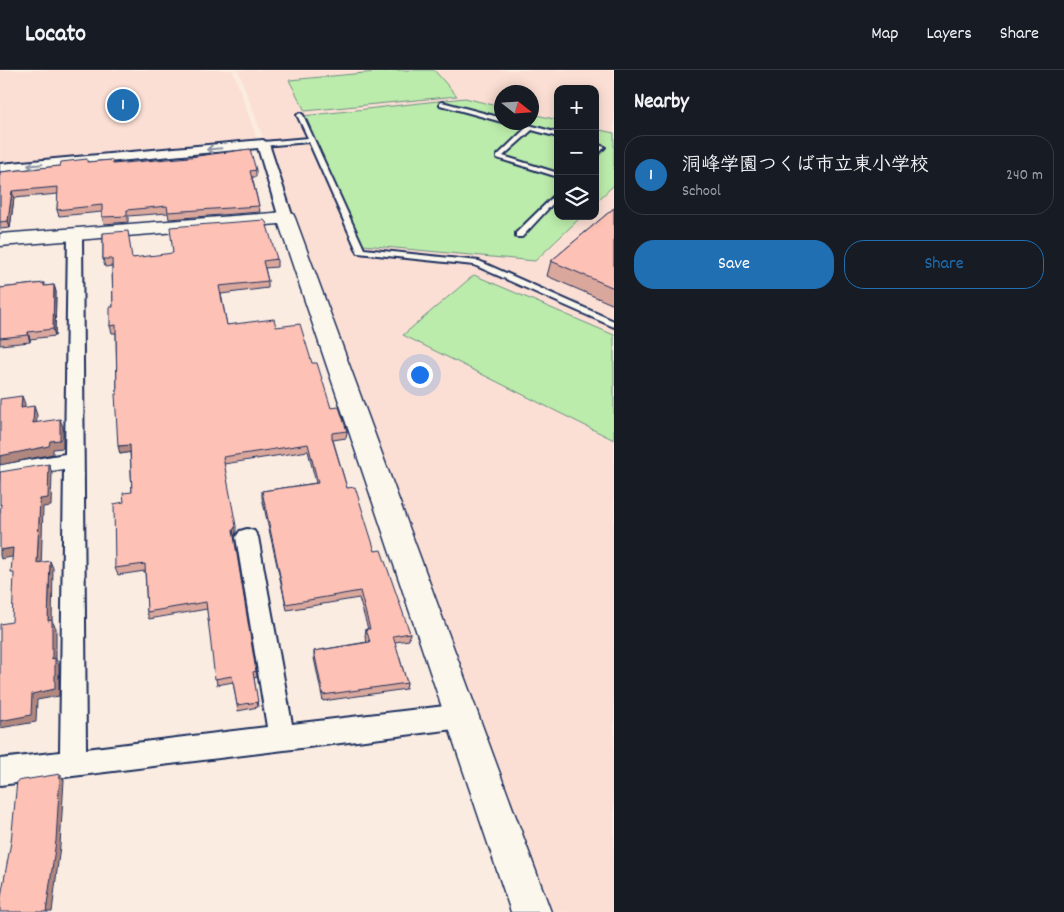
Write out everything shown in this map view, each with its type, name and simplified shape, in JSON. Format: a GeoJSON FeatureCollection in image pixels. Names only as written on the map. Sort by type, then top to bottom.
{"type":"FeatureCollection","features":[{"type":"Feature","properties":{"kind":"street"},"geometry":{"type":"LineString","coordinates":[[0,168],[263,144],[286,218],[531,912]]}},
{"type":"Feature","properties":{"kind":"street"},"geometry":{"type":"LineString","coordinates":[[0,240],[286,218]]}},
{"type":"Feature","properties":{"kind":"street"},"geometry":{"type":"LineString","coordinates":[[73,764],[75,234]]}},
{"type":"Feature","properties":{"kind":"street"},"geometry":{"type":"LineString","coordinates":[[0,472],[74,460]]}},
{"type":"Feature","properties":{"kind":"street"},"geometry":{"type":"LineString","coordinates":[[247,537],[282,738]]}},
{"type":"Feature","properties":{"kind":"street"},"geometry":{"type":"LineString","coordinates":[[0,772],[462,716]]}},
{"type":"Feature","properties":{"kind":"lane"},"geometry":{"type":"LineString","coordinates":[[442,104],[494,118]]}},
{"type":"Feature","properties":{"kind":"lane"},"geometry":{"type":"LineString","coordinates":[[300,115],[360,251],[476,263],[614,324]]}},
{"type":"Feature","properties":{"kind":"lane"},"geometry":{"type":"LineString","coordinates":[[528,130],[500,157],[554,174]]}},
{"type":"Feature","properties":{"kind":"lane"},"geometry":{"type":"LineString","coordinates":[[538,130],[554,134]]}},
{"type":"Feature","properties":{"kind":"lane"},"geometry":{"type":"LineString","coordinates":[[263,144],[311,140]]}},
{"type":"Feature","properties":{"kind":"lane"},"geometry":{"type":"LineString","coordinates":[[519,235],[554,198]]}},
{"type":"Feature","properties":{"kind":"shaded area"},"geometry":{"type":"Polygon","coordinates":[[[0,70],[233,70],[257,139],[0,163],[0,70]]]}},
{"type":"Feature","properties":{"kind":"shaded area"},"geometry":{"type":"Polygon","coordinates":[[[238,70],[614,70],[614,912],[547,912],[238,70]]]}},
{"type":"Feature","properties":{"kind":"green space"},"geometry":{"type":"Polygon","coordinates":[[[397,70],[434,70],[457,96],[305,111],[289,80],[397,70]]]}},
{"type":"Feature","properties":{"kind":"green space"},"geometry":{"type":"Polygon","coordinates":[[[465,98],[494,105],[494,130],[539,130],[539,116],[554,119],[554,220],[578,220],[535,261],[363,245],[303,116],[465,98]]]}},
{"type":"Feature","properties":{"kind":"green space"},"geometry":{"type":"Polygon","coordinates":[[[599,130],[614,133],[614,185],[599,199],[599,130]]]}},
{"type":"Feature","properties":{"kind":"green space"},"geometry":{"type":"Polygon","coordinates":[[[474,275],[614,335],[614,440],[403,335],[474,275]]]}},
{"type":"Feature","properties":{"kind":"building"},"geometry":{"type":"Polygon","coordinates":[[[250,149],[256,170],[250,171],[259,206],[168,212],[167,206],[127,210],[127,216],[102,217],[102,205],[57,210],[58,187],[12,191],[8,221],[0,222],[0,172],[60,166],[61,162],[87,159],[87,162],[112,160],[113,164],[250,149]]]}},
{"type":"Feature","properties":{"kind":"building"},"geometry":{"type":"Polygon","coordinates":[[[614,208],[614,288],[551,261],[614,208]]]}},
{"type":"Feature","properties":{"kind":"building"},"geometry":{"type":"Polygon","coordinates":[[[264,220],[277,259],[263,261],[268,281],[219,286],[227,325],[274,319],[276,327],[300,324],[312,363],[317,363],[331,408],[339,407],[347,431],[332,433],[332,438],[347,488],[355,487],[375,551],[381,550],[410,633],[393,636],[407,683],[323,695],[314,651],[370,642],[366,629],[370,629],[360,591],[286,604],[262,491],[318,483],[308,444],[223,457],[236,526],[233,530],[256,671],[253,672],[258,702],[237,705],[232,676],[215,679],[206,602],[147,612],[145,564],[115,568],[114,504],[124,502],[123,493],[132,492],[130,445],[118,446],[115,394],[117,394],[116,325],[110,326],[110,307],[113,307],[112,259],[103,259],[103,233],[128,231],[132,258],[173,253],[170,227],[264,220]]]}},
{"type":"Feature","properties":{"kind":"building"},"geometry":{"type":"Polygon","coordinates":[[[44,283],[44,286],[54,285],[53,329],[28,332],[28,335],[0,338],[0,288],[44,283]]]}},
{"type":"Feature","properties":{"kind":"building"},"geometry":{"type":"Polygon","coordinates":[[[22,396],[21,408],[34,406],[33,423],[60,419],[60,440],[50,441],[49,446],[0,456],[0,399],[22,396]]]}},
{"type":"Feature","properties":{"kind":"building"},"geometry":{"type":"Polygon","coordinates":[[[49,464],[48,498],[40,499],[37,563],[50,561],[48,621],[52,620],[52,659],[55,658],[55,689],[32,694],[31,715],[0,721],[0,624],[12,622],[14,573],[11,573],[13,548],[0,550],[0,472],[49,464]]]}},
{"type":"Feature","properties":{"kind":"building"},"geometry":{"type":"Polygon","coordinates":[[[60,774],[56,841],[46,912],[0,912],[0,902],[11,842],[17,781],[60,774]]]}},
{"type":"Feature","properties":{"kind":"place","name":"洞峰学園つくば市立東小学校"},"geometry":{"type":"Point","coordinates":[123,105]}}]}
